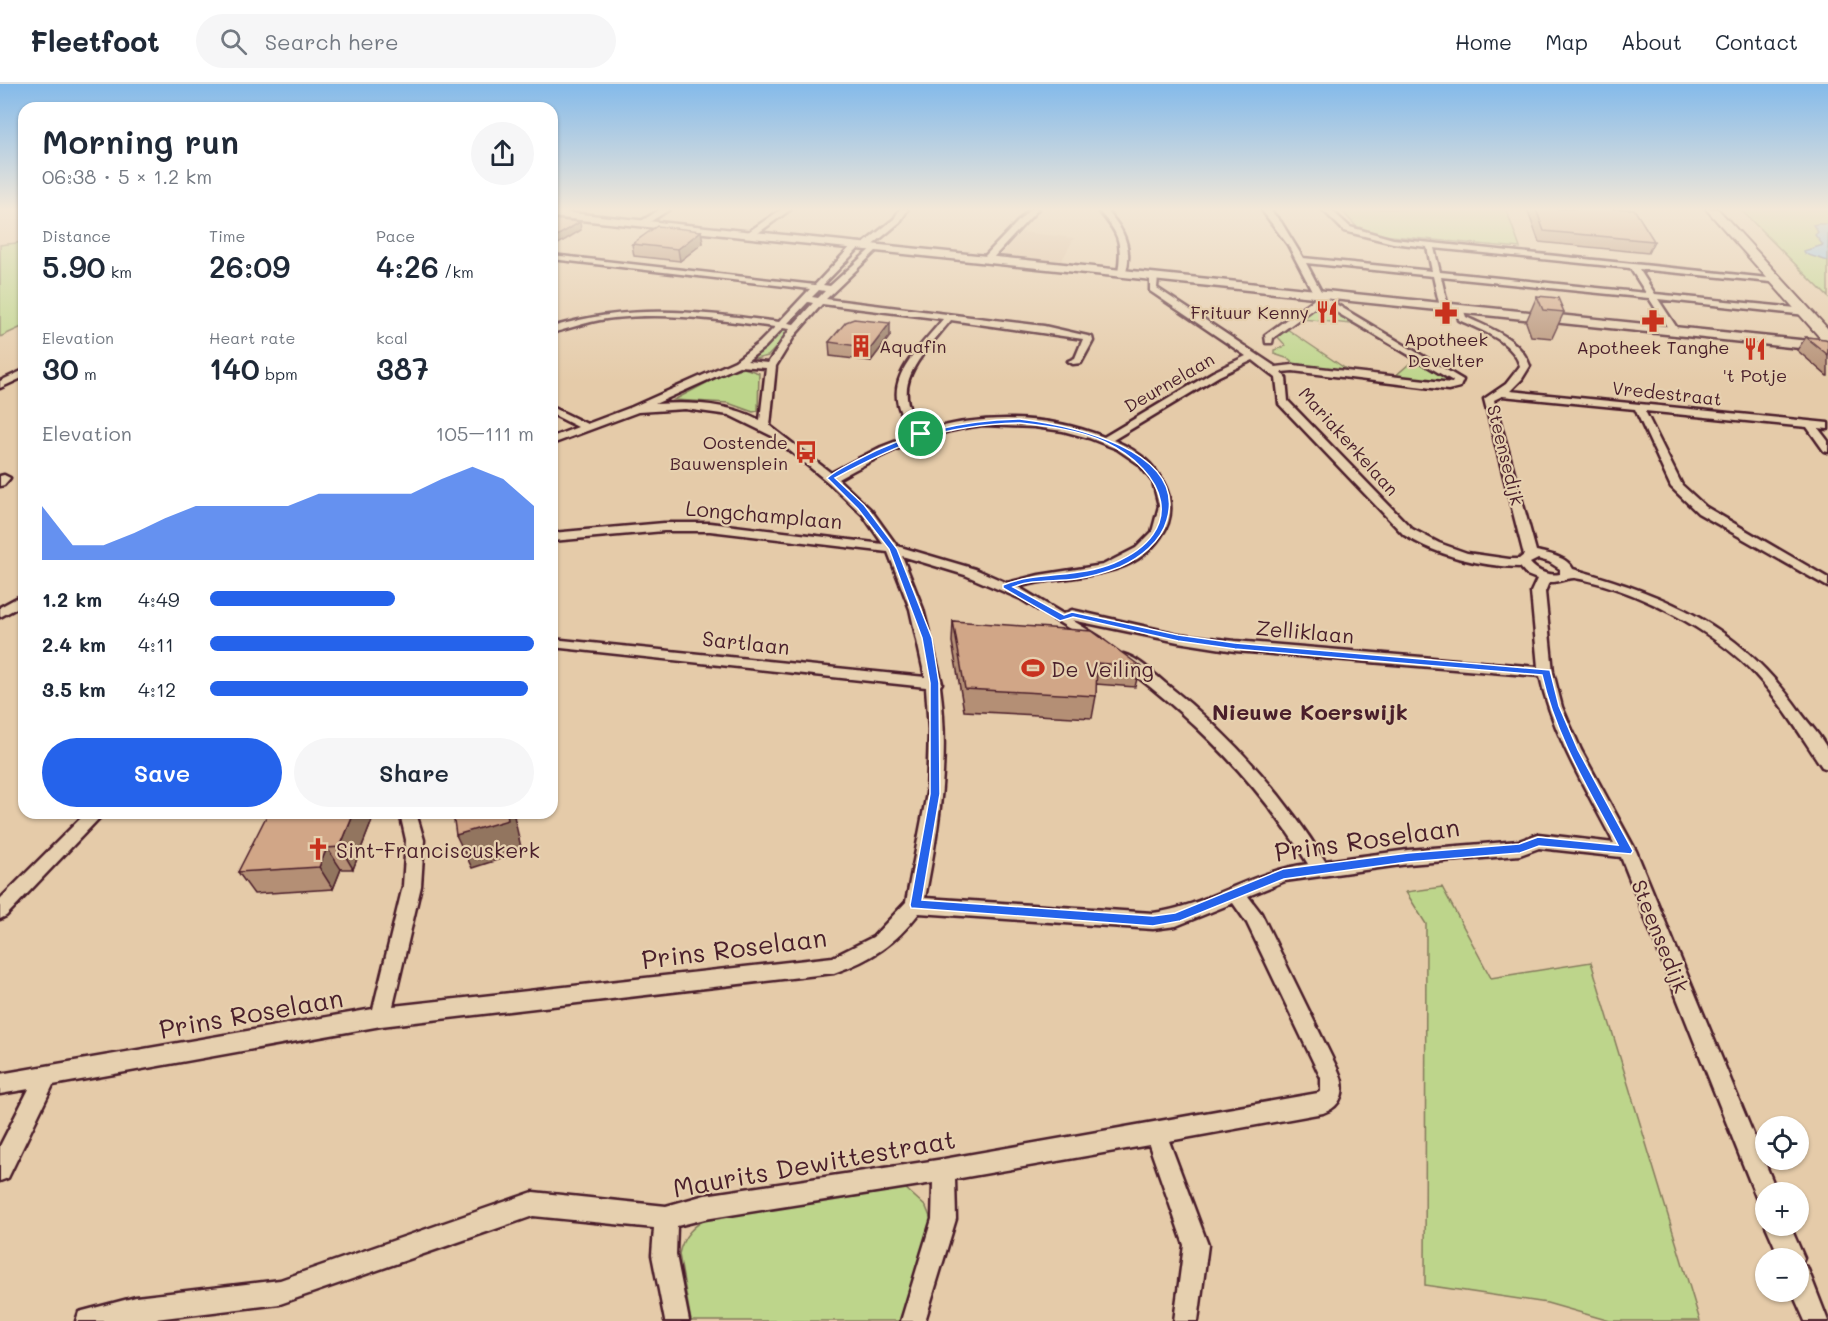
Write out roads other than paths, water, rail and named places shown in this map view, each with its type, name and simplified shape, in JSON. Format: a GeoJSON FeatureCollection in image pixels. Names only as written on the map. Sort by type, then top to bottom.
{"type":"FeatureCollection","features":[{"type":"Feature","properties":{"kind":"main road"},"geometry":{"type":"LineString","coordinates":[[1062,267],[1319,296],[1828,346]]}},
{"type":"Feature","properties":{"kind":"main road"},"geometry":{"type":"LineString","coordinates":[[1766,267],[1828,338]]}},
{"type":"Feature","properties":{"kind":"main road"},"geometry":{"type":"LineString","coordinates":[[1781,267],[1801,288]]}},
{"type":"Feature","properties":{"kind":"street"},"geometry":{"type":"LineString","coordinates":[[630,267],[832,290]]}},
{"type":"Feature","properties":{"kind":"street"},"geometry":{"type":"LineString","coordinates":[[558,438],[636,410],[738,363],[762,345],[805,299],[842,267]]}},
{"type":"Feature","properties":{"kind":"street"},"geometry":{"type":"LineString","coordinates":[[765,426],[771,366],[779,349],[850,267]]}},
{"type":"Feature","properties":{"kind":"street"},"geometry":{"type":"LineString","coordinates":[[1122,273],[1123,267]]}},
{"type":"Feature","properties":{"kind":"street"},"geometry":{"type":"LineString","coordinates":[[1154,276],[1153,289],[1251,357],[1274,370],[1293,368],[1448,387],[1456,385],[1458,380],[1319,296],[1303,267]]}},
{"type":"Feature","properties":{"kind":"street"},"geometry":{"type":"LineString","coordinates":[[1365,267],[1806,312]]}},
{"type":"Feature","properties":{"kind":"street"},"geometry":{"type":"LineString","coordinates":[[1435,267],[1444,307]]}},
{"type":"Feature","properties":{"kind":"street"},"geometry":{"type":"LineString","coordinates":[[1633,267],[1674,331]]}},
{"type":"Feature","properties":{"kind":"street"},"geometry":{"type":"LineString","coordinates":[[1642,267],[1776,278]]}},
{"type":"Feature","properties":{"kind":"street"},"geometry":{"type":"LineString","coordinates":[[1669,267],[1776,278]]}},
{"type":"Feature","properties":{"kind":"street"},"geometry":{"type":"LineString","coordinates":[[1269,341],[1268,337],[1319,296]]}},
{"type":"Feature","properties":{"kind":"street"},"geometry":{"type":"LineString","coordinates":[[805,299],[1044,328],[1087,337],[1088,340],[1078,361],[1073,361]]}},
{"type":"Feature","properties":{"kind":"street","name":"Steensedijk"},"geometry":{"type":"LineString","coordinates":[[1459,308],[1462,318],[1511,345],[1524,358],[1523,372],[1502,393],[1489,399],[1532,555]]}},
{"type":"Feature","properties":{"kind":"street"},"geometry":{"type":"LineString","coordinates":[[558,328],[598,316],[646,311],[676,312],[798,327]]}},
{"type":"Feature","properties":{"kind":"street"},"geometry":{"type":"LineString","coordinates":[[921,434],[909,423],[900,408],[900,385],[948,318]]}},
{"type":"Feature","properties":{"kind":"street","name":"Deurnelaan"},"geometry":{"type":"LineString","coordinates":[[1106,440],[1216,374],[1251,357]]}},
{"type":"Feature","properties":{"kind":"street"},"geometry":{"type":"LineString","coordinates":[[738,363],[771,366]]}},
{"type":"Feature","properties":{"kind":"street","name":"Mariakerkelaan"},"geometry":{"type":"LineString","coordinates":[[1274,370],[1281,378],[1283,402],[1408,532],[1426,543],[1458,553],[1532,555]]}},
{"type":"Feature","properties":{"kind":"street"},"geometry":{"type":"LineString","coordinates":[[0,385],[18,376]]}},
{"type":"Feature","properties":{"kind":"street","name":"Vredestraat"},"geometry":{"type":"LineString","coordinates":[[1502,393],[1828,426]]}},
{"type":"Feature","properties":{"kind":"street"},"geometry":{"type":"LineString","coordinates":[[636,410],[663,406],[716,408],[737,413],[765,426],[831,478],[861,507],[893,549],[927,638],[935,683],[935,794],[915,905]]}},
{"type":"Feature","properties":{"kind":"street"},"geometry":{"type":"LineString","coordinates":[[1638,406],[1677,487],[1686,497],[1709,514],[1828,583]]}},
{"type":"Feature","properties":{"kind":"street"},"geometry":{"type":"LineString","coordinates":[[558,413],[585,427]]}},
{"type":"Feature","properties":{"kind":"street"},"geometry":{"type":"LineString","coordinates":[[831,478],[876,453],[921,434],[981,422],[1020,421],[1079,431],[1106,440],[1135,457],[1156,477],[1164,494],[1165,514],[1159,533],[1140,552],[1117,565],[1077,576],[1018,582],[1006,586]]}},
{"type":"Feature","properties":{"kind":"street"},"geometry":{"type":"LineString","coordinates":[[1810,424],[1828,449]]}},
{"type":"Feature","properties":{"kind":"street","name":"Longchamplaan"},"geometry":{"type":"LineString","coordinates":[[558,536],[664,527],[710,527],[893,549],[970,572],[1006,586],[1064,619],[1127,661],[1186,708],[1246,768],[1299,832],[1320,869]]}},
{"type":"Feature","properties":{"kind":"street"},"geometry":{"type":"LineString","coordinates":[[1568,572],[1562,578],[1545,578],[1532,572],[1532,555],[1561,563],[1568,572],[1607,583],[1668,607],[1731,645],[1759,669],[1776,689],[1828,763]]}},
{"type":"Feature","properties":{"kind":"street","name":"Steensedijk"},"geometry":{"type":"LineString","coordinates":[[1545,578],[1538,592],[1546,672],[1554,706],[1573,750],[1627,851],[1761,1182]]}},
{"type":"Feature","properties":{"kind":"street"},"geometry":{"type":"LineString","coordinates":[[0,613],[18,602]]}},
{"type":"Feature","properties":{"kind":"street","name":"Zelliklaan"},"geometry":{"type":"LineString","coordinates":[[1064,619],[1072,614],[1178,638],[1235,646],[1546,672]]}},
{"type":"Feature","properties":{"kind":"street","name":"Sartlaan"},"geometry":{"type":"LineString","coordinates":[[558,644],[935,683]]}},
{"type":"Feature","properties":{"kind":"street"},"geometry":{"type":"LineString","coordinates":[[0,911],[90,819]]}},
{"type":"Feature","properties":{"kind":"street"},"geometry":{"type":"LineString","coordinates":[[381,1017],[412,886],[415,840],[410,819]]}},
{"type":"Feature","properties":{"kind":"street","name":"Prins Roselaan"},"geometry":{"type":"LineString","coordinates":[[0,1084],[381,1017],[834,965],[870,951],[884,941],[915,905],[1153,921],[1176,918],[1283,874],[1408,857],[1520,848],[1538,841],[1627,851]]}},
{"type":"Feature","properties":{"kind":"street","name":"Maurits Dewittestraat"},"geometry":{"type":"LineString","coordinates":[[88,1321],[136,1308],[280,1292],[533,1204],[666,1218],[705,1207],[944,1170],[1323,1103],[1332,1095],[1331,1077],[1254,918],[1235,892]]}},
{"type":"Feature","properties":{"kind":"street"},"geometry":{"type":"LineString","coordinates":[[0,1170],[46,1077]]}},
{"type":"Feature","properties":{"kind":"street"},"geometry":{"type":"LineString","coordinates":[[1156,1134],[1196,1245],[1186,1321]]}},
{"type":"Feature","properties":{"kind":"street"},"geometry":{"type":"LineString","coordinates":[[913,1321],[944,1219],[944,1170]]}},
{"type":"Feature","properties":{"kind":"street"},"geometry":{"type":"LineString","coordinates":[[666,1218],[664,1255],[677,1321]]}},
{"type":"Feature","properties":{"kind":"street"},"geometry":{"type":"LineString","coordinates":[[1809,1302],[1817,1321]]}},
{"type":"Feature","properties":{"kind":"place","name":"Frituur Kenny"},"geometry":{"type":"Point","coordinates":[1327,312]}},
{"type":"Feature","properties":{"kind":"place","name":"Apotheek Develter"},"geometry":{"type":"Point","coordinates":[1446,313]}},
{"type":"Feature","properties":{"kind":"place","name":"Apotheek Tanghe"},"geometry":{"type":"Point","coordinates":[1653,321]}},
{"type":"Feature","properties":{"kind":"place","name":"Aquafin"},"geometry":{"type":"Point","coordinates":[861,346]}},
{"type":"Feature","properties":{"kind":"place","name":"'t Potje"},"geometry":{"type":"Point","coordinates":[1755,349]}},
{"type":"Feature","properties":{"kind":"place","name":"Oostende Bauwensplein"},"geometry":{"type":"Point","coordinates":[806,452]}},
{"type":"Feature","properties":{"kind":"place","name":"De Veiling"},"geometry":{"type":"Point","coordinates":[1033,668]}},
{"type":"Feature","properties":{"kind":"place","name":"Sint-Franciscuskerk"},"geometry":{"type":"Point","coordinates":[318,849]}},
{"type":"Feature","properties":{"kind":"district","name":"Nieuwe Koerswijk"},"geometry":{"type":"Point","coordinates":[1310,711]}}]}
